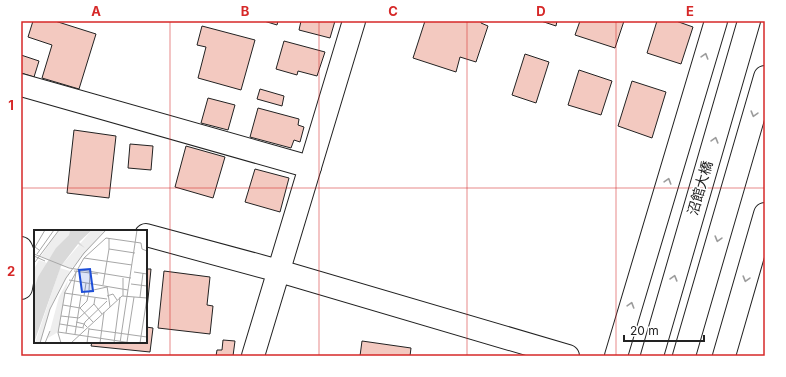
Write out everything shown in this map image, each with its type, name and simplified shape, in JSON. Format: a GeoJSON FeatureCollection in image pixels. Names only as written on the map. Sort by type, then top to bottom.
{"type":"FeatureCollection","features":[{"type":"Feature","properties":{"kind":"street"},"geometry":{"type":"LineString","coordinates":[[253,356],[354,21]]}},
{"type":"Feature","properties":{"kind":"street"},"geometry":{"type":"LineString","coordinates":[[616,356],[716,21]]}},
{"type":"Feature","properties":{"kind":"street","name":"沼館大橋"},"geometry":{"type":"LineString","coordinates":[[652,356],[749,21]]}},
{"type":"Feature","properties":{"kind":"street"},"geometry":{"type":"LineString","coordinates":[[684,356],[765,77]]}},
{"type":"Feature","properties":{"kind":"street"},"geometry":{"type":"LineString","coordinates":[[21,85],[310,167]]}},
{"type":"Feature","properties":{"kind":"street"},"geometry":{"type":"LineString","coordinates":[[724,356],[765,214]]}},
{"type":"Feature","properties":{"kind":"street"},"geometry":{"type":"LineString","coordinates":[[147,235],[278,271],[568,356]]}},
{"type":"Feature","properties":{"kind":"street"},"geometry":{"type":"LineString","coordinates":[[21,288],[26,260],[21,248],[34,245]]}},
{"type":"Feature","properties":{"kind":"building"},"geometry":{"type":"Polygon","coordinates":[[[33,21],[55,21],[96,34],[79,89],[42,78],[52,45],[28,37],[33,21]]]}},
{"type":"Feature","properties":{"kind":"building"},"geometry":{"type":"Polygon","coordinates":[[[264,21],[278,21],[277,25],[264,21]]]}},
{"type":"Feature","properties":{"kind":"building"},"geometry":{"type":"Polygon","coordinates":[[[301,21],[335,21],[330,38],[299,30],[301,21]]]}},
{"type":"Feature","properties":{"kind":"building"},"geometry":{"type":"Polygon","coordinates":[[[425,21],[481,21],[481,23],[488,26],[476,62],[460,57],[456,72],[413,58],[425,21]]]}},
{"type":"Feature","properties":{"kind":"building"},"geometry":{"type":"Polygon","coordinates":[[[541,21],[557,21],[556,26],[541,21]]]}},
{"type":"Feature","properties":{"kind":"building"},"geometry":{"type":"Polygon","coordinates":[[[580,21],[624,21],[615,48],[575,35],[580,21]]]}},
{"type":"Feature","properties":{"kind":"building"},"geometry":{"type":"Polygon","coordinates":[[[657,21],[676,21],[693,27],[681,64],[647,53],[657,21]]]}},
{"type":"Feature","properties":{"kind":"building"},"geometry":{"type":"Polygon","coordinates":[[[202,26],[255,40],[241,90],[198,78],[206,47],[197,45],[202,26]]]}},
{"type":"Feature","properties":{"kind":"building"},"geometry":{"type":"Polygon","coordinates":[[[284,41],[325,52],[317,76],[298,71],[297,75],[276,69],[284,41]]]}},
{"type":"Feature","properties":{"kind":"building"},"geometry":{"type":"Polygon","coordinates":[[[525,54],[549,62],[536,103],[512,95],[525,54]]]}},
{"type":"Feature","properties":{"kind":"building"},"geometry":{"type":"Polygon","coordinates":[[[21,55],[39,61],[34,77],[21,73],[21,55]]]}},
{"type":"Feature","properties":{"kind":"building"},"geometry":{"type":"Polygon","coordinates":[[[579,70],[612,81],[601,115],[568,105],[579,70]]]}},
{"type":"Feature","properties":{"kind":"building"},"geometry":{"type":"Polygon","coordinates":[[[632,81],[666,92],[652,138],[618,126],[632,81]]]}},
{"type":"Feature","properties":{"kind":"building"},"geometry":{"type":"Polygon","coordinates":[[[260,89],[284,96],[282,106],[257,99],[260,89]]]}},
{"type":"Feature","properties":{"kind":"building"},"geometry":{"type":"Polygon","coordinates":[[[208,98],[235,105],[228,130],[201,123],[208,98]]]}},
{"type":"Feature","properties":{"kind":"building"},"geometry":{"type":"Polygon","coordinates":[[[258,108],[299,119],[298,125],[304,127],[300,142],[294,140],[291,148],[250,137],[258,108]]]}},
{"type":"Feature","properties":{"kind":"building"},"geometry":{"type":"Polygon","coordinates":[[[74,130],[116,136],[109,198],[67,193],[74,130]]]}},
{"type":"Feature","properties":{"kind":"building"},"geometry":{"type":"Polygon","coordinates":[[[130,144],[153,146],[151,170],[128,168],[130,144]]]}},
{"type":"Feature","properties":{"kind":"building"},"geometry":{"type":"Polygon","coordinates":[[[186,146],[225,157],[213,198],[175,187],[186,146]]]}},
{"type":"Feature","properties":{"kind":"building"},"geometry":{"type":"Polygon","coordinates":[[[255,169],[289,178],[280,212],[245,202],[255,169]]]}},
{"type":"Feature","properties":{"kind":"building"},"geometry":{"type":"Polygon","coordinates":[[[147,269],[151,269],[147,309],[147,269]]]}},
{"type":"Feature","properties":{"kind":"building"},"geometry":{"type":"Polygon","coordinates":[[[164,271],[210,277],[207,305],[213,306],[210,334],[158,328],[164,271]]]}},
{"type":"Feature","properties":{"kind":"building"},"geometry":{"type":"Polygon","coordinates":[[[147,327],[153,328],[150,352],[91,346],[92,343],[147,343],[147,327]]]}},
{"type":"Feature","properties":{"kind":"building"},"geometry":{"type":"Polygon","coordinates":[[[223,340],[235,341],[233,356],[216,356],[217,350],[222,350],[223,340]]]}},
{"type":"Feature","properties":{"kind":"building"},"geometry":{"type":"Polygon","coordinates":[[[362,341],[411,348],[410,356],[360,356],[362,341]]]}}]}
